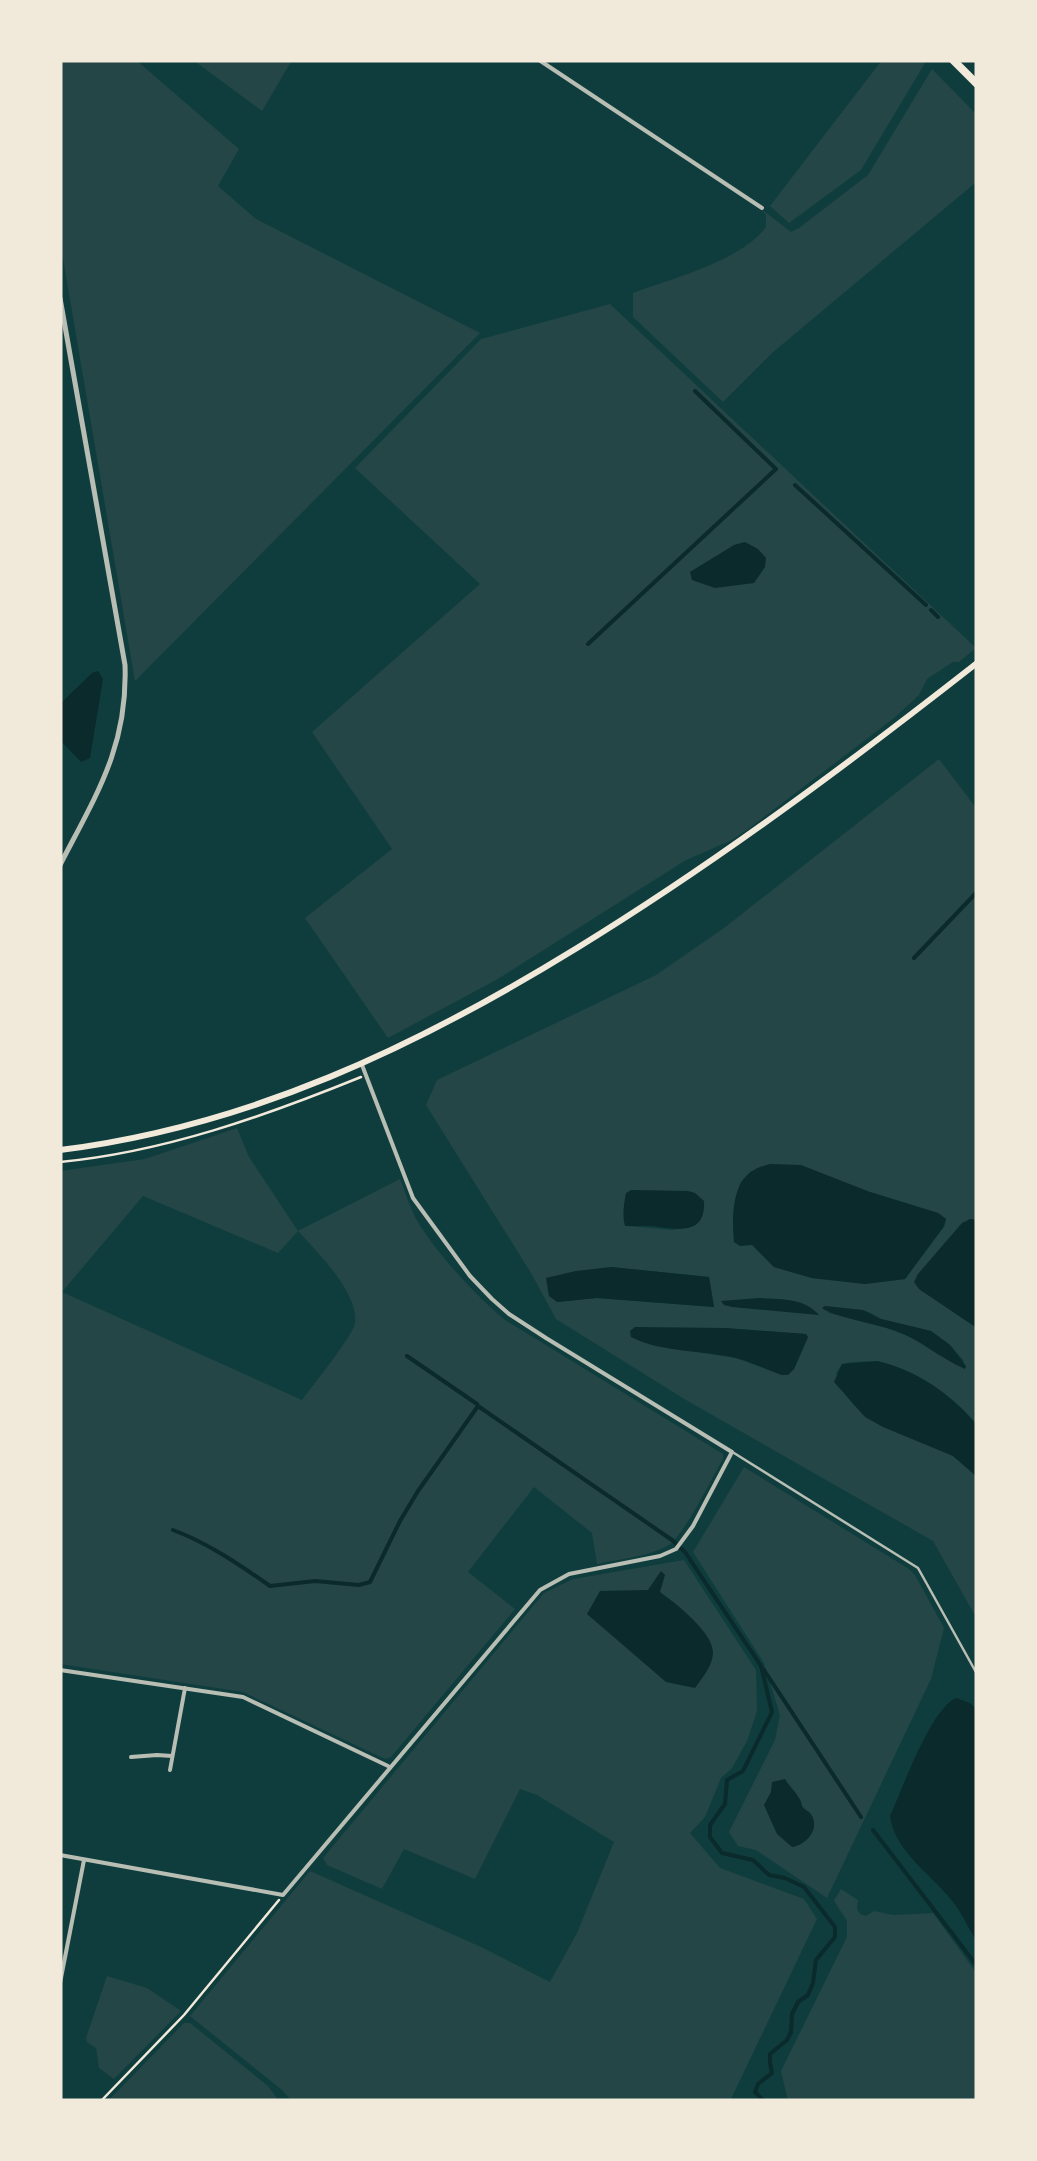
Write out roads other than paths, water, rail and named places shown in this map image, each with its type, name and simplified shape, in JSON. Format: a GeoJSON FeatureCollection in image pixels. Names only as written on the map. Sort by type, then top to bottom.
{"type":"FeatureCollection","features":[{"type":"Feature","properties":{"kind":"highway"},"geometry":{"type":"LineString","coordinates":[[953,60],[977,84]]}},
{"type":"Feature","properties":{"kind":"main road"},"geometry":{"type":"LineString","coordinates":[[60,1150],[131,1140],[260,1104],[362,1065],[447,1024],[645,906],[747,838],[977,663]]}},
{"type":"Feature","properties":{"kind":"street"},"geometry":{"type":"LineString","coordinates":[[539,60],[762,208]]}},
{"type":"Feature","properties":{"kind":"street"},"geometry":{"type":"LineString","coordinates":[[60,298],[124,664],[126,695],[122,727],[109,768],[60,866]]}},
{"type":"Feature","properties":{"kind":"street"},"geometry":{"type":"LineString","coordinates":[[60,1855],[283,1896],[540,1590],[569,1574],[660,1556],[676,1548],[685,1540],[732,1452],[546,1338],[492,1300],[413,1198],[362,1065]]}},
{"type":"Feature","properties":{"kind":"street"},"geometry":{"type":"LineString","coordinates":[[60,1670],[243,1697],[390,1767]]}},
{"type":"Feature","properties":{"kind":"street"},"geometry":{"type":"LineString","coordinates":[[170,1770],[184,1688]]}},
{"type":"Feature","properties":{"kind":"street"},"geometry":{"type":"LineString","coordinates":[[132,1758],[172,1756]]}},
{"type":"Feature","properties":{"kind":"street"},"geometry":{"type":"LineString","coordinates":[[60,1983],[84,1860]]}},
{"type":"Feature","properties":{"kind":"lane"},"geometry":{"type":"LineString","coordinates":[[732,1452],[918,1568],[977,1674]]}},
{"type":"Feature","properties":{"kind":"waterway"},"geometry":{"type":"LineString","coordinates":[[588,644],[776,469],[695,391]]}},
{"type":"Feature","properties":{"kind":"waterway"},"geometry":{"type":"LineString","coordinates":[[795,485],[926,605]]}},
{"type":"Feature","properties":{"kind":"waterway"},"geometry":{"type":"LineString","coordinates":[[931,610],[938,617]]}},
{"type":"Feature","properties":{"kind":"waterway"},"geometry":{"type":"LineString","coordinates":[[914,958],[977,892]]}},
{"type":"Feature","properties":{"kind":"waterway"},"geometry":{"type":"LineString","coordinates":[[407,1356],[477,1404]]}},
{"type":"Feature","properties":{"kind":"waterway"},"geometry":{"type":"LineString","coordinates":[[173,1530],[211,1548],[270,1586],[315,1581],[359,1585],[370,1582],[418,1491],[478,1406],[685,1552],[761,1666],[772,1712],[743,1771],[727,1780],[725,1804],[710,1825],[710,1837],[722,1853],[753,1860],[769,1875],[804,1887],[835,1927],[835,1937],[816,1960],[808,1995],[798,2002],[792,2014],[787,2040],[770,2054],[772,2073],[758,2084],[755,2092],[764,2101]]}},
{"type":"Feature","properties":{"kind":"waterway"},"geometry":{"type":"LineString","coordinates":[[764,1670],[861,1817]]}},
{"type":"Feature","properties":{"kind":"waterway"},"geometry":{"type":"LineString","coordinates":[[873,1830],[977,1966]]}}]}
